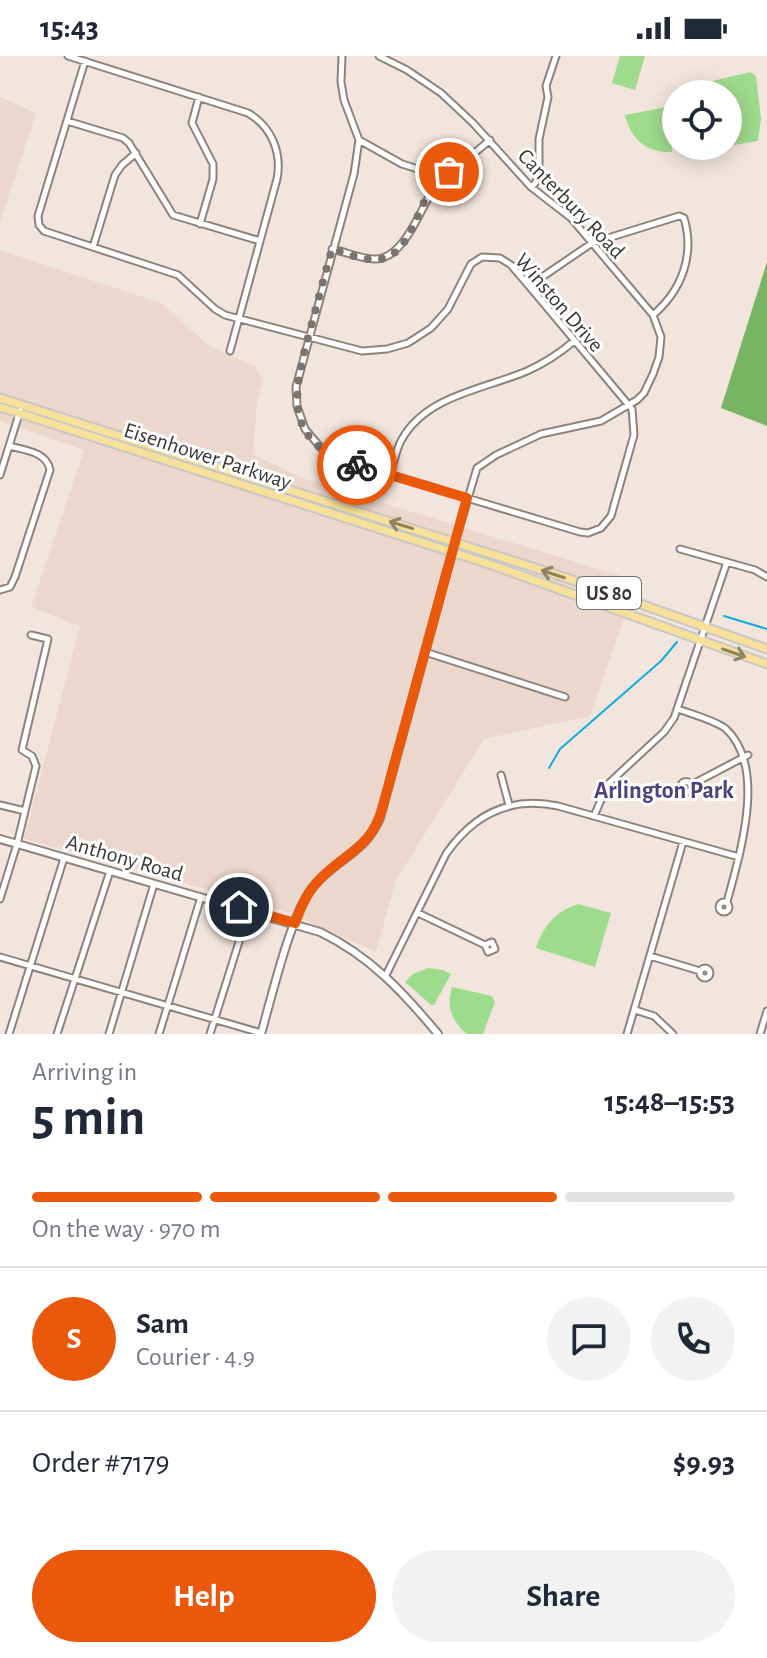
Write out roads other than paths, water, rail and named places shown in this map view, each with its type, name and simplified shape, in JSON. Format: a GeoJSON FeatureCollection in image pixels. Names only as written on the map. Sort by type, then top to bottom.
{"type":"FeatureCollection","features":[{"type":"Feature","properties":{"kind":"main road","name":"Eisenhower Parkway"},"geometry":{"type":"LineString","coordinates":[[0,398],[21,409],[452,552],[767,664]]}},
{"type":"Feature","properties":{"kind":"main road","name":"Eisenhower Parkway"},"geometry":{"type":"LineString","coordinates":[[0,407],[21,409],[455,542],[767,649]]}},
{"type":"Feature","properties":{"kind":"street"},"geometry":{"type":"LineString","coordinates":[[68,56],[253,116],[261,122],[277,149],[280,165],[230,351]]}},
{"type":"Feature","properties":{"kind":"street"},"geometry":{"type":"LineString","coordinates":[[342,56],[344,100],[359,140],[354,174],[296,387],[297,406],[305,429],[321,448],[336,458],[580,532],[595,532],[611,516],[634,435],[634,417],[628,405]]}},
{"type":"Feature","properties":{"kind":"street","name":"Canterbury Road"},"geometry":{"type":"LineString","coordinates":[[379,56],[441,93],[490,140],[531,187],[571,218],[653,315]]}},
{"type":"Feature","properties":{"kind":"street"},"geometry":{"type":"LineString","coordinates":[[531,187],[536,182],[539,169],[539,139],[548,97],[546,86],[556,56]]}},
{"type":"Feature","properties":{"kind":"street","name":"Winston Drive"},"geometry":{"type":"LineString","coordinates":[[85,61],[38,216],[44,231],[178,275],[219,312],[362,351],[408,343],[431,328],[442,317],[471,264],[482,257],[492,257],[508,262],[628,405]]}},
{"type":"Feature","properties":{"kind":"street"},"geometry":{"type":"LineString","coordinates":[[199,97],[192,123],[211,159],[214,172],[200,224]]}},
{"type":"Feature","properties":{"kind":"street"},"geometry":{"type":"LineString","coordinates":[[67,121],[123,138],[136,153],[171,213],[179,219],[260,241]]}},
{"type":"Feature","properties":{"kind":"street"},"geometry":{"type":"LineString","coordinates":[[359,140],[402,164],[440,176]]}},
{"type":"Feature","properties":{"kind":"street"},"geometry":{"type":"LineString","coordinates":[[332,249],[373,259],[393,253],[411,229],[440,176],[459,166],[490,140]]}},
{"type":"Feature","properties":{"kind":"street"},"geometry":{"type":"LineString","coordinates":[[93,247],[115,175],[136,153]]}},
{"type":"Feature","properties":{"kind":"street"},"geometry":{"type":"LineString","coordinates":[[0,957],[261,1033],[295,923],[311,889],[364,844],[377,825],[477,468],[541,434],[590,425],[628,405],[647,388],[659,357],[661,337],[653,315],[675,291],[686,266],[688,240],[684,218],[675,217],[592,243],[529,286]]}},
{"type":"Feature","properties":{"kind":"street"},"geometry":{"type":"LineString","coordinates":[[390,475],[400,443],[417,422],[460,394],[546,362],[574,341]]}},
{"type":"Feature","properties":{"kind":"street"},"geometry":{"type":"LineString","coordinates":[[0,475],[21,409]]}},
{"type":"Feature","properties":{"kind":"street"},"geometry":{"type":"LineString","coordinates":[[0,590],[10,587],[15,577],[50,470],[45,457],[9,446]]}},
{"type":"Feature","properties":{"kind":"street"},"geometry":{"type":"LineString","coordinates":[[680,549],[755,570],[767,577]]}},
{"type":"Feature","properties":{"kind":"street"},"geometry":{"type":"LineString","coordinates":[[594,816],[608,784],[664,732],[678,709],[727,562]]}},
{"type":"Feature","properties":{"kind":"street"},"geometry":{"type":"LineString","coordinates":[[0,899],[36,766],[32,756],[22,750],[48,639],[31,635]]}},
{"type":"Feature","properties":{"kind":"street"},"geometry":{"type":"LineString","coordinates":[[424,652],[565,697]]}},
{"type":"Feature","properties":{"kind":"street"},"geometry":{"type":"LineString","coordinates":[[678,709],[724,727],[736,737],[753,768]]}},
{"type":"Feature","properties":{"kind":"street"},"geometry":{"type":"LineString","coordinates":[[691,785],[748,755]]}},
{"type":"Feature","properties":{"kind":"street"},"geometry":{"type":"LineString","coordinates":[[501,775],[509,805]]}},
{"type":"Feature","properties":{"kind":"street"},"geometry":{"type":"LineString","coordinates":[[727,902],[755,801],[755,779]]}},
{"type":"Feature","properties":{"kind":"street"},"geometry":{"type":"LineString","coordinates":[[386,975],[446,854],[456,840],[476,820],[509,805],[547,803],[739,857]]}},
{"type":"Feature","properties":{"kind":"street"},"geometry":{"type":"LineString","coordinates":[[0,805],[25,811]]}},
{"type":"Feature","properties":{"kind":"street","name":"Anthony Road"},"geometry":{"type":"LineString","coordinates":[[0,839],[295,923],[336,940],[366,958],[386,975],[438,1034]]}},
{"type":"Feature","properties":{"kind":"street"},"geometry":{"type":"LineString","coordinates":[[627,1034],[683,842]]}},
{"type":"Feature","properties":{"kind":"street"},"geometry":{"type":"LineString","coordinates":[[9,1034],[64,858]]}},
{"type":"Feature","properties":{"kind":"street"},"geometry":{"type":"LineString","coordinates":[[57,1034],[110,871]]}},
{"type":"Feature","properties":{"kind":"street"},"geometry":{"type":"LineString","coordinates":[[109,1034],[154,884]]}},
{"type":"Feature","properties":{"kind":"street"},"geometry":{"type":"LineString","coordinates":[[159,1034],[201,897]]}},
{"type":"Feature","properties":{"kind":"street"},"geometry":{"type":"LineString","coordinates":[[210,1034],[249,910]]}},
{"type":"Feature","properties":{"kind":"street"},"geometry":{"type":"LineString","coordinates":[[418,913],[485,945]]}},
{"type":"Feature","properties":{"kind":"street"},"geometry":{"type":"LineString","coordinates":[[650,956],[700,971]]}},
{"type":"Feature","properties":{"kind":"street"},"geometry":{"type":"LineString","coordinates":[[635,1010],[654,1016],[673,1034]]}},
{"type":"Feature","properties":{"kind":"street"},"geometry":{"type":"LineString","coordinates":[[760,1034],[767,1011]]}},
{"type":"Feature","properties":{"kind":"waterway"},"geometry":{"type":"LineString","coordinates":[[724,616],[767,629]]}},
{"type":"Feature","properties":{"kind":"waterway"},"geometry":{"type":"LineString","coordinates":[[549,768],[560,749],[661,661],[677,642]]}},
{"type":"Feature","properties":{"kind":"district","name":"Arlington Park"},"geometry":{"type":"Point","coordinates":[664,790]}}]}
